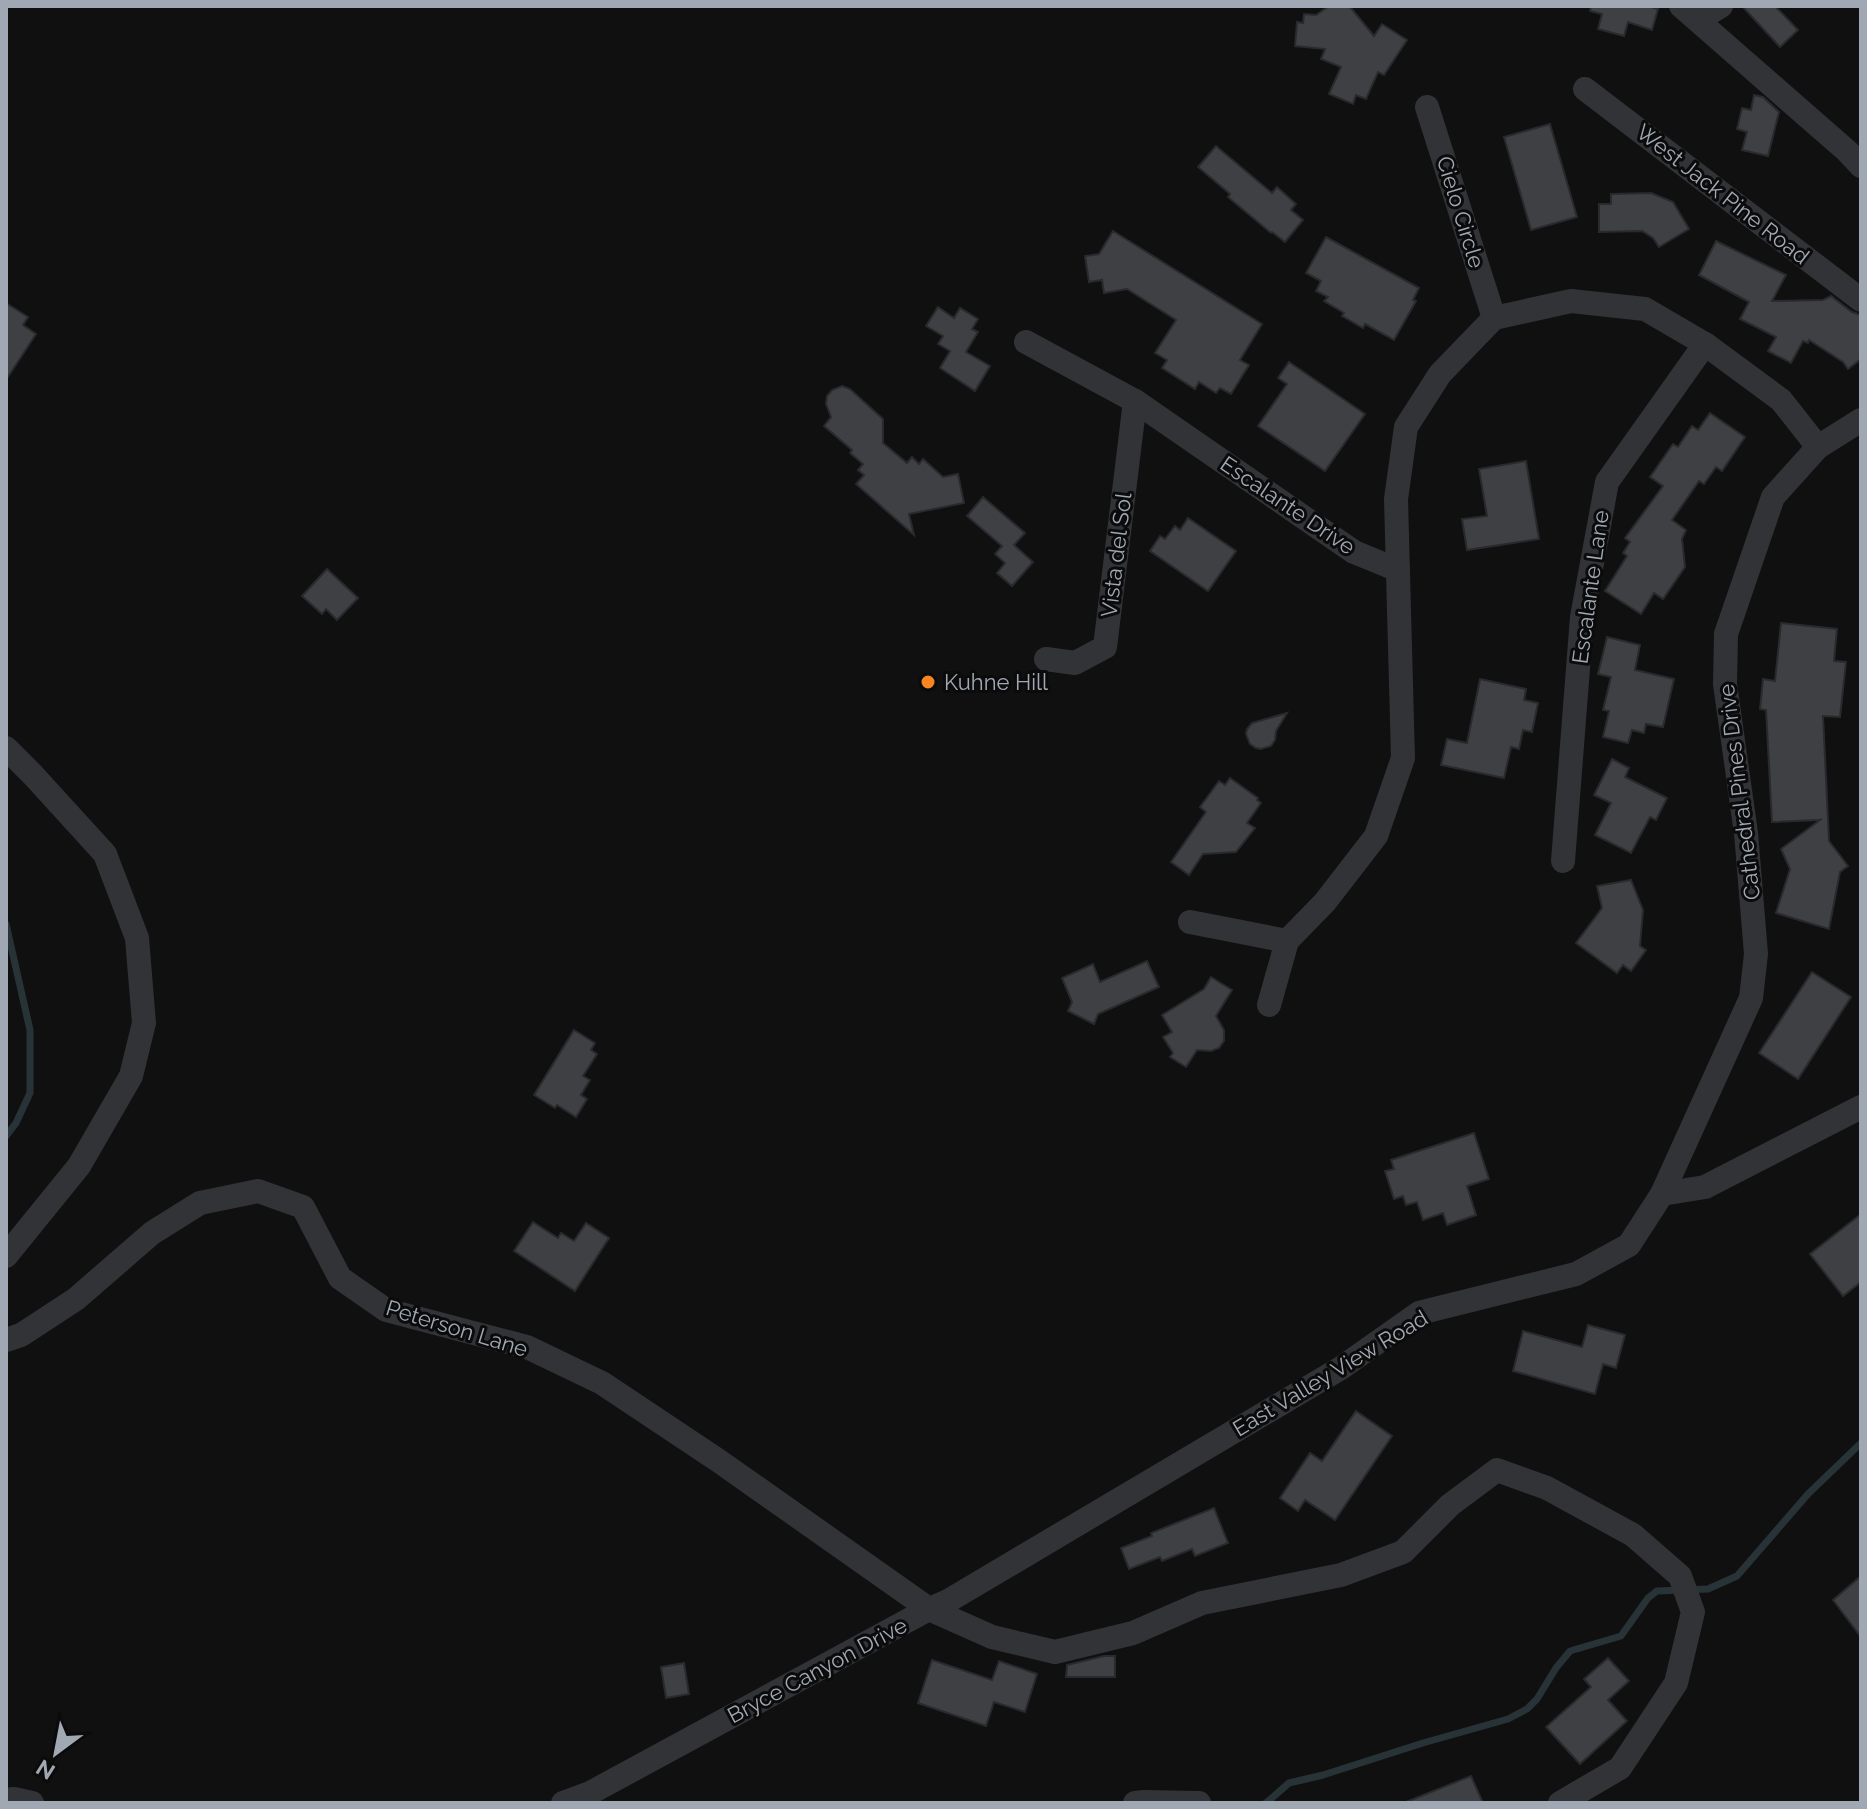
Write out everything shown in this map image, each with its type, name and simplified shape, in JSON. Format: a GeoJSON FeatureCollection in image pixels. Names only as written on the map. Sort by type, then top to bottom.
{"type":"FeatureCollection","features":[{"type":"Feature","properties":{"kind":"street"},"geometry":{"type":"LineString","coordinates":[[1689,13],[1721,6]]}},
{"type":"Feature","properties":{"kind":"street"},"geometry":{"type":"LineString","coordinates":[[1689,13],[1861,166]]}},
{"type":"Feature","properties":{"kind":"street","name":"West Jack Pine Road"},"geometry":{"type":"LineString","coordinates":[[1585,89],[1861,300]]}},
{"type":"Feature","properties":{"kind":"street","name":"Cielo Circle"},"geometry":{"type":"LineString","coordinates":[[1427,107],[1494,318]]}},
{"type":"Feature","properties":{"kind":"street"},"geometry":{"type":"LineString","coordinates":[[1269,1005],[1287,941],[1325,902],[1376,836],[1403,758],[1396,499],[1406,427],[1440,374],[1494,318],[1571,301],[1645,309],[1705,344],[1781,400],[1818,447]]}},
{"type":"Feature","properties":{"kind":"street","name":"Escalante Drive"},"geometry":{"type":"LineString","coordinates":[[1026,342],[1135,401],[1354,552],[1398,570]]}},
{"type":"Feature","properties":{"kind":"street","name":"Escalante Lane"},"geometry":{"type":"LineString","coordinates":[[1563,861],[1582,617],[1607,482],[1705,344]]}},
{"type":"Feature","properties":{"kind":"street","name":"Vista del Sol"},"geometry":{"type":"LineString","coordinates":[[1046,659],[1075,663],[1105,647],[1135,401]]}},
{"type":"Feature","properties":{"kind":"street","name":"Cathedral Pines Drive"},"geometry":{"type":"LineString","coordinates":[[1662,1194],[1751,998],[1756,954],[1746,833],[1725,684],[1726,634],[1773,497],[1818,447],[1861,420]]}},
{"type":"Feature","properties":{"kind":"street"},"geometry":{"type":"LineString","coordinates":[[6,748],[105,854],[137,938],[144,1023],[131,1076],[79,1166],[6,1256]]}},
{"type":"Feature","properties":{"kind":"street"},"geometry":{"type":"LineString","coordinates":[[1190,922],[1287,941]]}},
{"type":"Feature","properties":{"kind":"street"},"geometry":{"type":"LineString","coordinates":[[1662,1194],[1705,1187],[1861,1107]]}},
{"type":"Feature","properties":{"kind":"street","name":"Peterson Lane"},"geometry":{"type":"LineString","coordinates":[[6,1340],[21,1335],[76,1299],[152,1233],[200,1203],[258,1191],[303,1207],[340,1278],[386,1310],[527,1347],[602,1383],[929,1609]]}},
{"type":"Feature","properties":{"kind":"street","name":"East Valley View Road"},"geometry":{"type":"LineString","coordinates":[[929,1609],[948,1601],[1341,1368],[1419,1313],[1576,1274],[1629,1245],[1662,1194]]}},
{"type":"Feature","properties":{"kind":"street","name":"Bryce Canyon Drive"},"geometry":{"type":"LineString","coordinates":[[563,1803],[590,1793],[929,1609],[992,1637],[1055,1652],[1133,1633],[1202,1603],[1341,1575],[1403,1552],[1450,1505],[1497,1470],[1547,1488],[1633,1535],[1680,1576],[1693,1612],[1676,1683],[1620,1768],[1560,1803]]}},
{"type":"Feature","properties":{"kind":"street"},"geometry":{"type":"LineString","coordinates":[[6,1800],[32,1803]]}},
{"type":"Feature","properties":{"kind":"street"},"geometry":{"type":"LineString","coordinates":[[1135,1803],[1199,1803]]}},
{"type":"Feature","properties":{"kind":"building"},"geometry":{"type":"Polygon","coordinates":[[[1329,6],[1351,8],[1374,36],[1382,24],[1407,40],[1384,75],[1378,72],[1366,99],[1356,95],[1353,104],[1329,94],[1341,67],[1321,59],[1325,49],[1295,46],[1297,22],[1303,23],[1304,14],[1316,15],[1329,6]]]}},
{"type":"Feature","properties":{"kind":"building"},"geometry":{"type":"Polygon","coordinates":[[[1591,6],[1648,6],[1658,9],[1652,30],[1628,22],[1624,36],[1598,29],[1602,14],[1590,11],[1591,6]]]}},
{"type":"Feature","properties":{"kind":"building"},"geometry":{"type":"Polygon","coordinates":[[[1742,6],[1775,6],[1798,30],[1780,47],[1742,6]]]}},
{"type":"Feature","properties":{"kind":"building"},"geometry":{"type":"Polygon","coordinates":[[[1754,95],[1763,97],[1779,112],[1768,156],[1742,150],[1747,132],[1737,129],[1742,108],[1751,110],[1754,95]]]}},
{"type":"Feature","properties":{"kind":"building"},"geometry":{"type":"Polygon","coordinates":[[[1550,124],[1577,217],[1531,230],[1504,137],[1550,124]]]}},
{"type":"Feature","properties":{"kind":"building"},"geometry":{"type":"Polygon","coordinates":[[[1216,146],[1272,193],[1277,187],[1296,204],[1291,210],[1303,220],[1285,242],[1228,197],[1230,194],[1198,167],[1216,146]]]}},
{"type":"Feature","properties":{"kind":"building"},"geometry":{"type":"Polygon","coordinates":[[[1651,193],[1673,202],[1689,229],[1659,247],[1653,238],[1642,231],[1599,232],[1599,204],[1611,204],[1611,194],[1651,193]]]}},
{"type":"Feature","properties":{"kind":"building"},"geometry":{"type":"Polygon","coordinates":[[[1113,231],[1262,324],[1240,360],[1249,365],[1231,394],[1220,388],[1216,393],[1199,382],[1195,389],[1162,368],[1167,360],[1155,353],[1176,320],[1127,289],[1104,293],[1102,280],[1089,282],[1085,256],[1099,254],[1113,231]]]}},
{"type":"Feature","properties":{"kind":"building"},"geometry":{"type":"Polygon","coordinates":[[[1326,237],[1419,288],[1413,300],[1416,301],[1394,340],[1342,316],[1344,313],[1324,301],[1328,297],[1316,291],[1321,281],[1306,273],[1326,237]]]}},
{"type":"Feature","properties":{"kind":"building"},"geometry":{"type":"Polygon","coordinates":[[[1716,241],[1786,275],[1772,301],[1823,300],[1831,296],[1861,315],[1861,359],[1848,369],[1843,362],[1809,340],[1808,343],[1803,341],[1791,363],[1768,351],[1776,337],[1740,319],[1749,302],[1699,275],[1716,241]]]}},
{"type":"Feature","properties":{"kind":"building"},"geometry":{"type":"Polygon","coordinates":[[[6,303],[28,317],[23,325],[36,334],[6,380],[6,303]]]}},
{"type":"Feature","properties":{"kind":"building"},"geometry":{"type":"Polygon","coordinates":[[[938,307],[954,318],[960,308],[978,319],[972,329],[978,332],[966,352],[990,366],[975,391],[940,368],[950,351],[938,344],[943,336],[926,326],[938,307]]]}},
{"type":"Feature","properties":{"kind":"building"},"geometry":{"type":"Polygon","coordinates":[[[1289,362],[1365,414],[1325,471],[1258,426],[1287,384],[1278,378],[1289,362]]]}},
{"type":"Feature","properties":{"kind":"building"},"geometry":{"type":"Polygon","coordinates":[[[842,386],[850,389],[883,419],[883,443],[907,463],[912,457],[919,464],[923,459],[943,477],[958,474],[964,503],[909,514],[914,535],[856,484],[864,475],[858,470],[863,464],[824,426],[831,417],[826,404],[827,396],[842,386]]]}},
{"type":"Feature","properties":{"kind":"building"},"geometry":{"type":"Polygon","coordinates":[[[1710,413],[1745,437],[1722,471],[1716,467],[1704,484],[1699,481],[1672,520],[1686,530],[1682,539],[1685,567],[1663,599],[1654,593],[1641,614],[1605,591],[1627,556],[1623,553],[1630,542],[1625,538],[1663,486],[1650,477],[1673,444],[1678,447],[1692,426],[1698,430],[1710,413]]]}},
{"type":"Feature","properties":{"kind":"building"},"geometry":{"type":"Polygon","coordinates":[[[1526,461],[1539,539],[1467,550],[1462,519],[1487,516],[1479,469],[1526,461]]]}},
{"type":"Feature","properties":{"kind":"building"},"geometry":{"type":"Polygon","coordinates":[[[983,497],[1025,533],[1014,545],[1033,562],[1012,586],[997,573],[1005,563],[995,554],[1002,546],[967,516],[983,497]]]}},
{"type":"Feature","properties":{"kind":"building"},"geometry":{"type":"Polygon","coordinates":[[[1188,518],[1236,551],[1208,591],[1150,551],[1160,536],[1165,539],[1175,526],[1180,530],[1188,518]]]}},
{"type":"Feature","properties":{"kind":"building"},"geometry":{"type":"Polygon","coordinates":[[[327,569],[358,598],[337,620],[326,609],[322,614],[302,596],[327,569]]]}},
{"type":"Feature","properties":{"kind":"building"},"geometry":{"type":"Polygon","coordinates":[[[1781,623],[1837,629],[1834,661],[1846,662],[1840,717],[1823,716],[1829,841],[1848,866],[1840,872],[1829,929],[1776,913],[1790,869],[1781,849],[1820,820],[1772,822],[1766,710],[1760,709],[1763,679],[1775,681],[1781,623]]]}},
{"type":"Feature","properties":{"kind":"building"},"geometry":{"type":"Polygon","coordinates":[[[1607,637],[1640,645],[1635,670],[1674,679],[1663,727],[1646,724],[1644,733],[1632,730],[1628,743],[1603,737],[1609,711],[1603,710],[1611,677],[1598,674],[1607,637]]]}},
{"type":"Feature","properties":{"kind":"building"},"geometry":{"type":"Polygon","coordinates":[[[1480,679],[1526,689],[1524,700],[1538,703],[1532,732],[1523,730],[1519,749],[1511,747],[1504,778],[1441,765],[1447,739],[1467,743],[1480,679]]]}},
{"type":"Feature","properties":{"kind":"building"},"geometry":{"type":"Polygon","coordinates":[[[1287,713],[1271,746],[1261,749],[1250,744],[1246,734],[1252,723],[1287,713]]]}},
{"type":"Feature","properties":{"kind":"building"},"geometry":{"type":"Polygon","coordinates":[[[1612,759],[1629,768],[1625,777],[1667,798],[1656,820],[1650,817],[1631,853],[1595,835],[1611,803],[1594,795],[1612,759]]]}},
{"type":"Feature","properties":{"kind":"building"},"geometry":{"type":"Polygon","coordinates":[[[1230,778],[1261,803],[1247,823],[1255,828],[1236,852],[1203,854],[1189,875],[1171,862],[1206,812],[1200,807],[1219,781],[1225,785],[1230,778]]]}},
{"type":"Feature","properties":{"kind":"building"},"geometry":{"type":"Polygon","coordinates":[[[1631,880],[1643,910],[1640,946],[1646,950],[1631,971],[1623,965],[1617,973],[1576,943],[1602,908],[1597,886],[1631,880]]]}},
{"type":"Feature","properties":{"kind":"building"},"geometry":{"type":"Polygon","coordinates":[[[1147,961],[1159,987],[1098,1014],[1094,1024],[1068,1011],[1072,1002],[1062,978],[1093,964],[1100,982],[1147,961]]]}},
{"type":"Feature","properties":{"kind":"building"},"geometry":{"type":"Polygon","coordinates":[[[1812,972],[1851,997],[1798,1079],[1759,1053],[1812,972]]]}},
{"type":"Feature","properties":{"kind":"building"},"geometry":{"type":"Polygon","coordinates":[[[1211,977],[1232,990],[1216,1016],[1224,1030],[1224,1041],[1219,1048],[1211,1051],[1197,1050],[1186,1067],[1170,1057],[1173,1053],[1163,1037],[1172,1032],[1162,1015],[1204,989],[1211,977]]]}},
{"type":"Feature","properties":{"kind":"building"},"geometry":{"type":"Polygon","coordinates":[[[574,1030],[595,1043],[591,1050],[597,1054],[583,1076],[590,1080],[581,1095],[587,1099],[576,1117],[534,1095],[574,1030]]]}},
{"type":"Feature","properties":{"kind":"building"},"geometry":{"type":"Polygon","coordinates":[[[1474,1133],[1489,1179],[1467,1186],[1476,1215],[1447,1225],[1443,1213],[1423,1220],[1417,1202],[1406,1205],[1403,1196],[1394,1199],[1385,1171],[1394,1169],[1391,1160],[1474,1133]]]}},
{"type":"Feature","properties":{"kind":"building"},"geometry":{"type":"Polygon","coordinates":[[[1861,1214],[1861,1282],[1843,1296],[1810,1254],[1861,1214]]]}},
{"type":"Feature","properties":{"kind":"building"},"geometry":{"type":"Polygon","coordinates":[[[533,1222],[558,1238],[561,1233],[574,1241],[586,1223],[609,1238],[575,1291],[514,1251],[533,1222]]]}},
{"type":"Feature","properties":{"kind":"building"},"geometry":{"type":"Polygon","coordinates":[[[1588,1325],[1625,1335],[1616,1368],[1603,1364],[1595,1394],[1513,1371],[1523,1331],[1582,1347],[1588,1325]]]}},
{"type":"Feature","properties":{"kind":"building"},"geometry":{"type":"Polygon","coordinates":[[[1356,1411],[1392,1436],[1335,1520],[1305,1500],[1298,1511],[1280,1498],[1310,1453],[1322,1461],[1356,1411]]]}},
{"type":"Feature","properties":{"kind":"building"},"geometry":{"type":"Polygon","coordinates":[[[1214,1508],[1228,1543],[1195,1556],[1192,1549],[1129,1569],[1121,1548],[1214,1508]]]}},
{"type":"Feature","properties":{"kind":"building"},"geometry":{"type":"Polygon","coordinates":[[[1861,1576],[1861,1637],[1833,1600],[1861,1576]]]}},
{"type":"Feature","properties":{"kind":"building"},"geometry":{"type":"Polygon","coordinates":[[[1115,1656],[1115,1677],[1066,1677],[1067,1665],[1115,1656]]]}},
{"type":"Feature","properties":{"kind":"building"},"geometry":{"type":"Polygon","coordinates":[[[1608,1658],[1629,1681],[1608,1700],[1627,1721],[1580,1764],[1546,1727],[1591,1687],[1584,1679],[1608,1658]]]}},
{"type":"Feature","properties":{"kind":"building"},"geometry":{"type":"Polygon","coordinates":[[[932,1660],[992,1680],[999,1661],[1037,1674],[1025,1712],[994,1702],[986,1726],[918,1703],[932,1660]]]}},
{"type":"Feature","properties":{"kind":"building"},"geometry":{"type":"Polygon","coordinates":[[[684,1663],[689,1694],[666,1698],[661,1667],[684,1663]]]}},
{"type":"Feature","properties":{"kind":"building"},"geometry":{"type":"Polygon","coordinates":[[[1471,1776],[1483,1803],[1406,1803],[1406,1802],[1471,1776]]]}},
{"type":"Feature","properties":{"kind":"waterway"},"geometry":{"type":"LineString","coordinates":[[6,924],[30,1030],[30,1093],[6,1136]]}},
{"type":"Feature","properties":{"kind":"waterway"},"geometry":{"type":"LineString","coordinates":[[1266,1803],[1289,1783],[1508,1719],[1527,1709],[1570,1651],[1621,1636],[1648,1598],[1657,1591],[1708,1589],[1737,1576],[1808,1494],[1861,1443]]}},
{"type":"Feature","properties":{"kind":"place","name":"Kuhne Hill"},"geometry":{"type":"Point","coordinates":[928,682]}}]}
